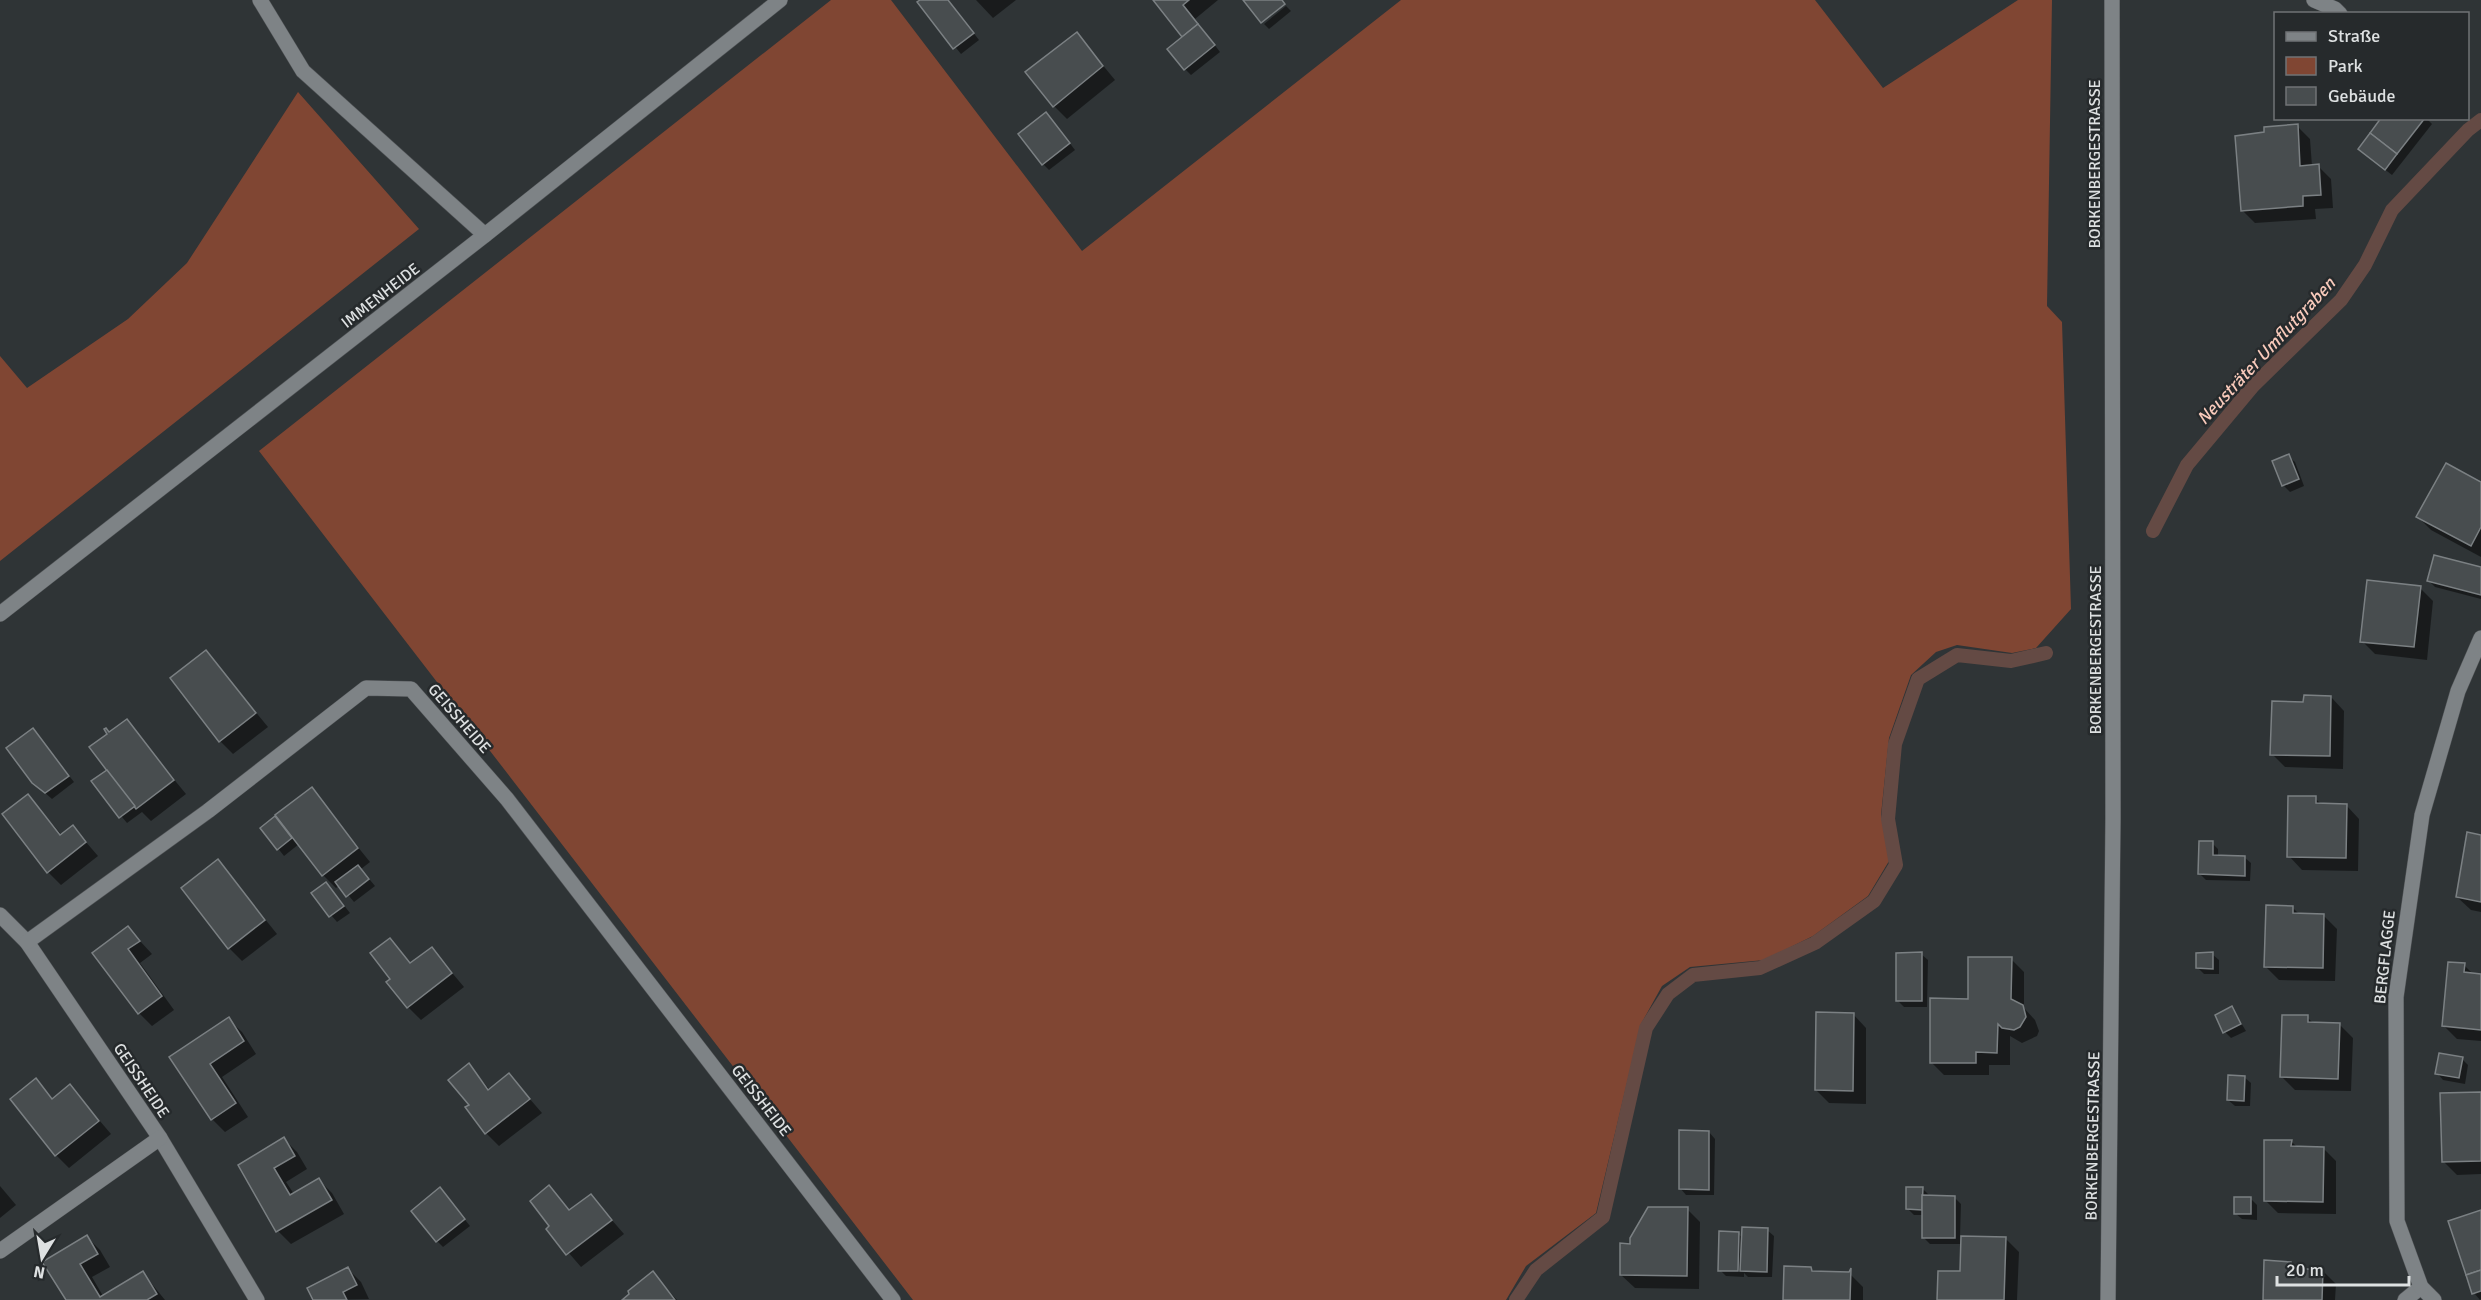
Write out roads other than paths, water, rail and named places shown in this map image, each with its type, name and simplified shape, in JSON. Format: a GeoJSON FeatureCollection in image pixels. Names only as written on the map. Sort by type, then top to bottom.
{"type":"FeatureCollection","features":[{"type":"Feature","properties":{"kind":"street"},"geometry":{"type":"LineString","coordinates":[[260,0],[303,70],[486,235]]}},
{"type":"Feature","properties":{"kind":"street","name":"IMMENHEIDE"},"geometry":{"type":"LineString","coordinates":[[0,614],[486,235],[780,0]]}},
{"type":"Feature","properties":{"kind":"street","name":"BORKENBERGESTRASSE"},"geometry":{"type":"LineString","coordinates":[[2108,1300],[2114,818],[2112,0]]}},
{"type":"Feature","properties":{"kind":"street"},"geometry":{"type":"LineString","coordinates":[[2314,0],[2338,12]]}},
{"type":"Feature","properties":{"kind":"street","name":"BERGFLAGGE"},"geometry":{"type":"LineString","coordinates":[[2434,1300],[2421,1287],[2397,1221],[2396,997],[2422,815],[2458,691],[2481,638]]}},
{"type":"Feature","properties":{"kind":"street","name":"GEISSHEIDE"},"geometry":{"type":"LineString","coordinates":[[256,1300],[160,1138],[27,942],[208,812],[366,688],[411,689],[507,799],[893,1300]]}},
{"type":"Feature","properties":{"kind":"street"},"geometry":{"type":"LineString","coordinates":[[0,915],[27,942]]}},
{"type":"Feature","properties":{"kind":"street","name":"GEISSHEIDE"},"geometry":{"type":"LineString","coordinates":[[0,1251],[160,1138]]}},
{"type":"Feature","properties":{"kind":"street"},"geometry":{"type":"LineString","coordinates":[[2405,1300],[2421,1287]]}},
{"type":"Feature","properties":{"kind":"waterway","name":"Neusträter Umflutgraben"},"geometry":{"type":"LineString","coordinates":[[2153,531],[2187,465],[2253,386],[2341,300],[2365,265],[2392,210],[2468,130],[2481,120]]}},
{"type":"Feature","properties":{"kind":"waterway","name":"Neusträter Umflutgraben"},"geometry":{"type":"LineString","coordinates":[[1516,1300],[1536,1270],[1603,1217],[1646,1028],[1668,994],[1693,975],[1760,968],[1815,943],[1874,901],[1896,865],[1888,819],[1895,744],[1918,679],[1957,655],[2011,661],[2046,653]]}}]}
